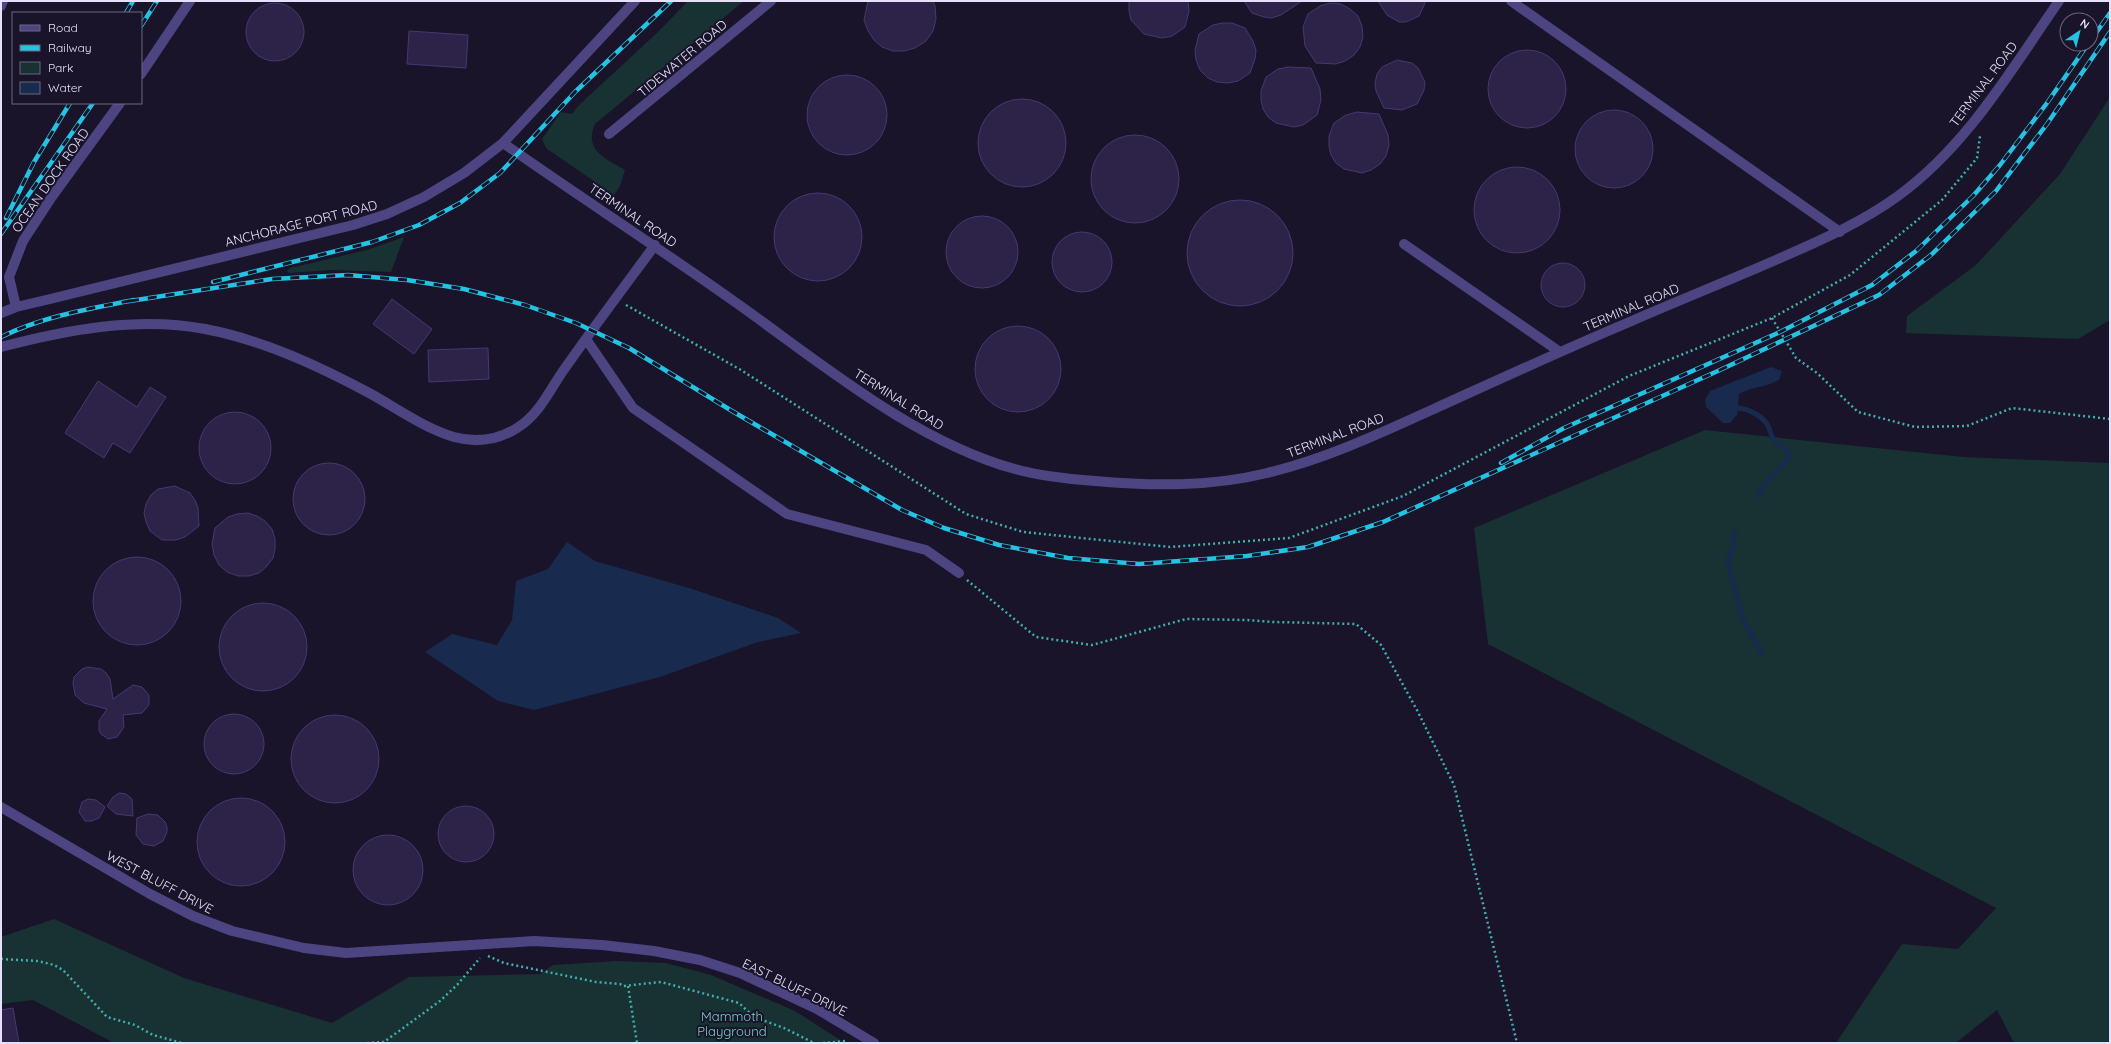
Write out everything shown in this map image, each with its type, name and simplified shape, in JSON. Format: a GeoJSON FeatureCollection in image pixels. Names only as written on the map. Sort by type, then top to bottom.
{"type":"FeatureCollection","features":[{"type":"Feature","properties":{"kind":"street"},"geometry":{"type":"LineString","coordinates":[[1,6],[3,1]]}},
{"type":"Feature","properties":{"kind":"street"},"geometry":{"type":"LineString","coordinates":[[142,73],[190,1]]}},
{"type":"Feature","properties":{"kind":"street","name":"ANCHORAGE PORT ROAD"},"geometry":{"type":"LineString","coordinates":[[16,307],[353,226],[388,214],[424,197],[464,173],[503,143],[635,1]]}},
{"type":"Feature","properties":{"kind":"street","name":"TIDEWATER ROAD"},"geometry":{"type":"LineString","coordinates":[[609,134],[771,1]]}},
{"type":"Feature","properties":{"kind":"street"},"geometry":{"type":"LineString","coordinates":[[1511,1],[1840,232]]}},
{"type":"Feature","properties":{"kind":"street","name":"TERMINAL ROAD"},"geometry":{"type":"LineString","coordinates":[[503,143],[655,246],[877,402],[921,430],[970,454],[1017,470],[1070,479],[1125,484],[1174,485],[1223,482],[1265,474],[1316,460],[1560,352],[1840,232],[1898,196],[1943,158],[1983,111],[2059,1]]}},
{"type":"Feature","properties":{"kind":"street","name":"OCEAN DOCK ROAD"},"geometry":{"type":"LineString","coordinates":[[16,307],[9,278],[23,241],[51,198],[119,104]]}},
{"type":"Feature","properties":{"kind":"street"},"geometry":{"type":"LineString","coordinates":[[1404,244],[1560,352]]}},
{"type":"Feature","properties":{"kind":"street"},"geometry":{"type":"LineString","coordinates":[[1,347],[53,335],[96,328],[173,325],[204,328],[236,336],[300,359],[335,375],[429,426],[455,437],[478,441],[499,437],[517,428],[534,416],[586,339],[655,246]]}},
{"type":"Feature","properties":{"kind":"street"},"geometry":{"type":"LineString","coordinates":[[1,313],[16,307]]}},
{"type":"Feature","properties":{"kind":"street"},"geometry":{"type":"LineString","coordinates":[[586,339],[633,408],[787,514],[926,550],[959,573]]}},
{"type":"Feature","properties":{"kind":"street","name":"WEST BLUFF DRIVE"},"geometry":{"type":"LineString","coordinates":[[1,807],[150,894],[192,916],[232,931],[268,941],[346,953],[534,941]]}},
{"type":"Feature","properties":{"kind":"street","name":"EAST BLUFF DRIVE"},"geometry":{"type":"LineString","coordinates":[[534,941],[602,945],[654,951],[700,960],[740,973],[817,1009],[874,1043]]}},
{"type":"Feature","properties":{"kind":"path"},"geometry":{"type":"LineString","coordinates":[[616,299],[741,370],[966,514],[1023,532],[1170,547],[1289,538],[1402,496],[1629,376],[1772,318],[1850,275],[1942,200],[1977,158],[1980,134]]}},
{"type":"Feature","properties":{"kind":"path"},"geometry":{"type":"LineString","coordinates":[[1772,318],[1796,358],[1817,373],[1858,412],[1915,427],[1967,426],[2012,408],[2110,419]]}},
{"type":"Feature","properties":{"kind":"path"},"geometry":{"type":"LineString","coordinates":[[959,573],[1036,636],[1092,645],[1186,619],[1246,620],[1356,624],[1382,645],[1418,712],[1454,785],[1517,1043]]}},
{"type":"Feature","properties":{"kind":"path"},"geometry":{"type":"LineString","coordinates":[[367,1043],[384,1042],[440,1001],[458,985],[477,959],[488,956],[504,963],[596,982],[628,986],[661,982],[739,1003],[754,1017],[784,1028],[814,1043]]}},
{"type":"Feature","properties":{"kind":"path"},"geometry":{"type":"LineString","coordinates":[[1,959],[38,961],[54,965],[63,970],[107,1017],[135,1026],[153,1035],[182,1043]]}},
{"type":"Feature","properties":{"kind":"path"},"geometry":{"type":"LineString","coordinates":[[628,986],[636,1043]]}},
{"type":"Feature","properties":{"kind":"green space"},"geometry":{"type":"Polygon","coordinates":[[[688,1],[744,1],[595,124],[592,133],[594,148],[604,158],[625,170],[620,186],[614,195],[546,148],[542,139],[561,112],[572,114],[579,105],[659,31],[688,1]]]}},
{"type":"Feature","properties":{"kind":"green space"},"geometry":{"type":"Polygon","coordinates":[[[2110,97],[2110,320],[2078,339],[1906,333],[1907,316],[1976,265],[2060,174],[2110,97]]]}},
{"type":"Feature","properties":{"kind":"green space"},"geometry":{"type":"Polygon","coordinates":[[[404,237],[391,272],[332,270],[289,273],[287,271],[290,268],[367,250],[404,237]]]}},
{"type":"Feature","properties":{"kind":"green space"},"geometry":{"type":"Polygon","coordinates":[[[1705,430],[1963,457],[2110,463],[2110,1043],[2014,1043],[1997,1010],[1956,1043],[1836,1043],[1902,944],[1958,949],[1996,908],[1488,644],[1474,528],[1705,430]]]}},
{"type":"Feature","properties":{"kind":"green space","name":"Mammoth Playground"},"geometry":{"type":"Polygon","coordinates":[[[54,919],[184,978],[332,1023],[409,977],[540,974],[553,965],[616,961],[666,963],[711,975],[795,1011],[845,1043],[114,1043],[33,1000],[1,1004],[1,937],[54,919]]]}},
{"type":"Feature","properties":{"kind":"water"},"geometry":{"type":"Polygon","coordinates":[[[1771,367],[1782,371],[1779,380],[1739,394],[1737,415],[1730,423],[1723,423],[1706,407],[1705,400],[1710,391],[1771,367]]]}},
{"type":"Feature","properties":{"kind":"water"},"geometry":{"type":"Polygon","coordinates":[[[567,542],[595,561],[689,588],[778,618],[801,633],[758,642],[660,677],[534,710],[498,701],[425,652],[452,634],[497,645],[512,620],[516,581],[548,569],[567,542]]]}},
{"type":"Feature","properties":{"kind":"building"},"geometry":{"type":"Polygon","coordinates":[[[868,1],[933,1],[936,19],[933,31],[926,41],[915,48],[904,51],[893,51],[882,47],[874,40],[868,31],[864,20],[868,1]]]}},
{"type":"Feature","properties":{"kind":"building"},"geometry":{"type":"Polygon","coordinates":[[[1129,1],[1188,1],[1189,11],[1185,27],[1172,36],[1162,38],[1144,34],[1131,20],[1129,1]]]}},
{"type":"Feature","properties":{"kind":"building"},"geometry":{"type":"Polygon","coordinates":[[[1244,1],[1302,1],[1281,15],[1272,18],[1252,13],[1244,1]]]}},
{"type":"Feature","properties":{"kind":"building"},"geometry":{"type":"Polygon","coordinates":[[[1378,1],[1426,1],[1419,16],[1406,22],[1399,22],[1387,15],[1378,1]]]}},
{"type":"Feature","properties":{"kind":"building"},"geometry":{"type":"Polygon","coordinates":[[[269,3],[281,3],[296,11],[304,26],[304,38],[296,53],[281,61],[269,61],[254,53],[246,38],[246,26],[254,11],[269,3]]]}},
{"type":"Feature","properties":{"kind":"building"},"geometry":{"type":"Polygon","coordinates":[[[1330,3],[1341,4],[1358,16],[1362,26],[1363,37],[1360,47],[1354,55],[1345,61],[1336,64],[1316,63],[1305,46],[1303,27],[1308,14],[1320,6],[1330,3]]]}},
{"type":"Feature","properties":{"kind":"building"},"geometry":{"type":"Polygon","coordinates":[[[1232,23],[1245,28],[1253,41],[1256,50],[1255,59],[1250,73],[1238,81],[1228,83],[1217,82],[1208,78],[1200,70],[1196,60],[1195,50],[1199,34],[1213,25],[1232,23]]]}},
{"type":"Feature","properties":{"kind":"building"},"geometry":{"type":"Polygon","coordinates":[[[409,31],[468,35],[466,68],[407,64],[409,31]]]}},
{"type":"Feature","properties":{"kind":"building"},"geometry":{"type":"Polygon","coordinates":[[[1527,50],[1542,53],[1555,61],[1563,74],[1566,89],[1563,104],[1555,117],[1542,125],[1527,128],[1512,125],[1499,117],[1491,104],[1488,89],[1491,74],[1499,61],[1512,53],[1527,50]]]}},
{"type":"Feature","properties":{"kind":"building"},"geometry":{"type":"Polygon","coordinates":[[[1397,60],[1412,63],[1418,68],[1425,82],[1424,90],[1417,104],[1402,110],[1384,108],[1376,91],[1375,83],[1377,74],[1382,67],[1397,60]]]}},
{"type":"Feature","properties":{"kind":"building"},"geometry":{"type":"Polygon","coordinates":[[[1288,67],[1311,68],[1320,89],[1321,100],[1317,115],[1303,125],[1294,127],[1276,123],[1268,117],[1263,109],[1261,100],[1261,91],[1266,77],[1278,69],[1288,67]]]}},
{"type":"Feature","properties":{"kind":"building"},"geometry":{"type":"Polygon","coordinates":[[[847,75],[862,78],[875,87],[884,100],[887,115],[884,130],[875,143],[862,152],[847,155],[832,152],[819,143],[810,130],[807,115],[810,100],[819,87],[832,78],[847,75]]]}},
{"type":"Feature","properties":{"kind":"building"},"geometry":{"type":"Polygon","coordinates":[[[1022,99],[1039,103],[1053,112],[1062,126],[1066,143],[1062,160],[1053,174],[1039,183],[1022,187],[1005,183],[991,174],[982,160],[978,143],[982,126],[991,112],[1005,103],[1022,99]]]}},
{"type":"Feature","properties":{"kind":"building"},"geometry":{"type":"Polygon","coordinates":[[[1614,110],[1629,113],[1642,121],[1650,134],[1653,149],[1650,164],[1642,177],[1629,185],[1614,188],[1599,185],[1586,177],[1578,164],[1575,149],[1578,134],[1586,121],[1599,113],[1614,110]]]}},
{"type":"Feature","properties":{"kind":"building"},"geometry":{"type":"Polygon","coordinates":[[[1357,112],[1379,114],[1388,135],[1389,145],[1386,156],[1380,164],[1371,170],[1362,173],[1344,169],[1336,163],[1331,155],[1329,146],[1329,136],[1334,123],[1346,115],[1357,112]]]}},
{"type":"Feature","properties":{"kind":"building"},"geometry":{"type":"Polygon","coordinates":[[[1135,135],[1152,139],[1166,148],[1175,162],[1179,179],[1175,196],[1166,210],[1152,219],[1135,223],[1118,219],[1104,210],[1095,196],[1091,179],[1095,162],[1104,148],[1118,139],[1135,135]]]}},
{"type":"Feature","properties":{"kind":"building"},"geometry":{"type":"Polygon","coordinates":[[[1509,167],[1525,167],[1534,170],[1548,179],[1557,193],[1560,202],[1560,218],[1557,227],[1548,241],[1534,250],[1525,253],[1509,253],[1493,246],[1486,241],[1481,234],[1474,218],[1474,202],[1481,186],[1486,179],[1493,174],[1509,167]]]}},
{"type":"Feature","properties":{"kind":"building"},"geometry":{"type":"Polygon","coordinates":[[[818,193],[835,197],[849,206],[858,220],[862,237],[858,254],[849,268],[835,277],[818,281],[801,277],[787,268],[778,254],[774,237],[778,220],[787,206],[801,197],[818,193]]]}},
{"type":"Feature","properties":{"kind":"building"},"geometry":{"type":"Polygon","coordinates":[[[1240,200],[1260,204],[1277,216],[1289,233],[1293,253],[1289,273],[1277,290],[1260,302],[1240,306],[1220,302],[1203,290],[1191,273],[1187,253],[1191,233],[1203,216],[1220,204],[1240,200]]]}},
{"type":"Feature","properties":{"kind":"building"},"geometry":{"type":"Polygon","coordinates":[[[982,216],[1002,222],[1012,232],[1018,252],[1012,272],[1002,282],[982,288],[962,282],[952,272],[946,252],[952,232],[962,222],[982,216]]]}},
{"type":"Feature","properties":{"kind":"building"},"geometry":{"type":"Polygon","coordinates":[[[1076,232],[1088,232],[1099,237],[1107,245],[1112,256],[1110,274],[1099,287],[1088,292],[1076,292],[1065,287],[1057,279],[1052,268],[1052,256],[1057,245],[1065,237],[1076,232]]]}},
{"type":"Feature","properties":{"kind":"building"},"geometry":{"type":"Polygon","coordinates":[[[1559,263],[1567,263],[1579,269],[1585,281],[1585,289],[1579,301],[1567,307],[1559,307],[1547,301],[1541,289],[1541,281],[1547,269],[1559,263]]]}},
{"type":"Feature","properties":{"kind":"building"},"geometry":{"type":"Polygon","coordinates":[[[392,299],[432,329],[414,354],[373,324],[392,299]]]}},
{"type":"Feature","properties":{"kind":"building"},"geometry":{"type":"Polygon","coordinates":[[[1010,326],[1026,326],[1035,329],[1049,338],[1058,352],[1061,361],[1061,377],[1058,386],[1049,400],[1035,409],[1026,412],[1010,412],[994,405],[987,400],[982,393],[975,377],[975,361],[982,345],[987,338],[994,333],[1010,326]]]}},
{"type":"Feature","properties":{"kind":"building"},"geometry":{"type":"Polygon","coordinates":[[[488,348],[489,379],[429,382],[428,350],[488,348]]]}},
{"type":"Feature","properties":{"kind":"building"},"geometry":{"type":"Polygon","coordinates":[[[98,381],[137,407],[150,387],[166,397],[130,453],[113,443],[104,458],[65,433],[98,381]]]}},
{"type":"Feature","properties":{"kind":"building"},"geometry":{"type":"Polygon","coordinates":[[[235,412],[249,415],[261,422],[268,434],[271,448],[268,462],[261,474],[249,481],[235,484],[221,481],[209,474],[202,462],[199,448],[202,434],[209,422],[221,415],[235,412]]]}},
{"type":"Feature","properties":{"kind":"building"},"geometry":{"type":"Polygon","coordinates":[[[329,463],[343,466],[355,473],[362,485],[365,499],[362,513],[355,525],[343,532],[329,535],[315,532],[303,525],[296,513],[293,499],[296,485],[303,473],[315,466],[329,463]]]}},
{"type":"Feature","properties":{"kind":"building"},"geometry":{"type":"Polygon","coordinates":[[[175,486],[190,493],[195,500],[198,508],[199,526],[185,537],[176,540],[162,540],[150,531],[146,522],[144,513],[146,504],[151,495],[158,489],[175,486]]]}},
{"type":"Feature","properties":{"kind":"building"},"geometry":{"type":"Polygon","coordinates":[[[248,513],[265,521],[272,529],[275,539],[275,549],[273,558],[259,573],[249,576],[238,576],[227,572],[219,565],[214,555],[212,544],[215,528],[228,517],[248,513]]]}},
{"type":"Feature","properties":{"kind":"building"},"geometry":{"type":"Polygon","coordinates":[[[128,557],[146,557],[162,564],[174,576],[181,592],[181,610],[174,626],[162,638],[146,645],[128,645],[112,638],[100,626],[93,610],[93,592],[100,576],[112,564],[128,557]]]}},
{"type":"Feature","properties":{"kind":"building"},"geometry":{"type":"Polygon","coordinates":[[[254,603],[272,603],[288,610],[300,622],[307,638],[307,656],[300,672],[288,684],[272,691],[254,691],[238,684],[226,672],[219,656],[219,638],[226,622],[238,610],[254,603]]]}},
{"type":"Feature","properties":{"kind":"building"},"geometry":{"type":"Polygon","coordinates":[[[88,667],[101,669],[106,673],[110,679],[113,699],[133,685],[142,687],[149,695],[149,705],[142,713],[123,715],[124,727],[117,737],[108,739],[101,734],[99,730],[99,721],[107,709],[84,703],[75,695],[73,683],[74,677],[82,669],[88,667]]]}},
{"type":"Feature","properties":{"kind":"building"},"geometry":{"type":"Polygon","coordinates":[[[228,714],[240,714],[256,722],[262,732],[264,744],[262,756],[256,766],[240,774],[228,774],[212,766],[204,750],[204,738],[212,722],[228,714]]]}},
{"type":"Feature","properties":{"kind":"building"},"geometry":{"type":"Polygon","coordinates":[[[335,715],[352,718],[366,728],[376,742],[379,759],[376,776],[366,790],[352,800],[335,803],[318,800],[304,790],[294,776],[291,759],[294,742],[304,728],[318,718],[335,715]]]}},
{"type":"Feature","properties":{"kind":"building"},"geometry":{"type":"Polygon","coordinates":[[[119,793],[126,794],[132,799],[133,816],[116,814],[107,806],[113,797],[119,793]]]}},
{"type":"Feature","properties":{"kind":"building"},"geometry":{"type":"Polygon","coordinates":[[[241,798],[258,801],[272,811],[282,825],[285,842],[282,859],[272,873],[258,883],[241,886],[224,883],[210,873],[200,859],[197,842],[200,825],[210,811],[224,801],[241,798]]]}},
{"type":"Feature","properties":{"kind":"building"},"geometry":{"type":"Polygon","coordinates":[[[88,799],[96,800],[105,807],[99,818],[92,821],[85,821],[79,812],[82,802],[88,799]]]}},
{"type":"Feature","properties":{"kind":"building"},"geometry":{"type":"Polygon","coordinates":[[[461,806],[471,806],[486,814],[492,823],[494,834],[492,845],[486,854],[471,862],[461,862],[450,857],[443,850],[438,839],[438,829],[443,818],[450,811],[461,806]]]}},
{"type":"Feature","properties":{"kind":"building"},"geometry":{"type":"Polygon","coordinates":[[[148,814],[158,815],[165,822],[167,827],[167,832],[163,841],[154,846],[143,844],[136,835],[137,818],[148,814]]]}},
{"type":"Feature","properties":{"kind":"building"},"geometry":{"type":"Polygon","coordinates":[[[381,835],[395,835],[408,841],[417,850],[421,856],[423,870],[421,884],[413,895],[402,903],[395,905],[381,905],[374,903],[363,895],[355,884],[353,877],[353,863],[355,856],[363,845],[374,837],[381,835]]]}},
{"type":"Feature","properties":{"kind":"building"},"geometry":{"type":"Polygon","coordinates":[[[13,1008],[19,1043],[1,1043],[1,1010],[13,1008]]]}},
{"type":"Feature","properties":{"kind":"waterway"},"geometry":{"type":"LineString","coordinates":[[1738,408],[1752,412],[1764,420],[1773,439],[1785,448],[1789,454],[1787,461],[1768,480],[1758,495]]}},
{"type":"Feature","properties":{"kind":"waterway"},"geometry":{"type":"LineString","coordinates":[[1735,532],[1733,536],[1734,542],[1728,562],[1743,620],[1762,653]]}},
{"type":"Feature","properties":{"kind":"railway"},"geometry":{"type":"LineString","coordinates":[[127,12],[133,1]]}},
{"type":"Feature","properties":{"kind":"railway"},"geometry":{"type":"LineString","coordinates":[[142,24],[157,1]]}},
{"type":"Feature","properties":{"kind":"railway"},"geometry":{"type":"LineString","coordinates":[[213,282],[372,242],[419,225],[460,203],[500,173],[575,92],[671,1]]}},
{"type":"Feature","properties":{"kind":"railway"},"geometry":{"type":"LineString","coordinates":[[2099,29],[2110,13]]}},
{"type":"Feature","properties":{"kind":"railway"},"geometry":{"type":"LineString","coordinates":[[130,301],[272,279],[348,275],[407,280],[464,289],[525,305],[576,323],[629,348],[732,411],[902,510],[944,528],[999,545],[1068,558],[1139,564],[1247,556],[1308,547],[1383,522],[1720,370],[1879,295],[1931,255],[1996,191],[2047,124],[2110,32]]}},
{"type":"Feature","properties":{"kind":"railway"},"geometry":{"type":"LineString","coordinates":[[1501,463],[1564,428],[1780,332],[1872,285],[1916,251],[1973,196],[2000,165],[2047,103],[2082,52]]}},
{"type":"Feature","properties":{"kind":"railway"},"geometry":{"type":"LineString","coordinates":[[6,218],[34,162],[69,104]]}},
{"type":"Feature","properties":{"kind":"railway"},"geometry":{"type":"LineString","coordinates":[[1,234],[92,104]]}},
{"type":"Feature","properties":{"kind":"railway"},"geometry":{"type":"LineString","coordinates":[[1,337],[50,318],[134,300]]}}]}
